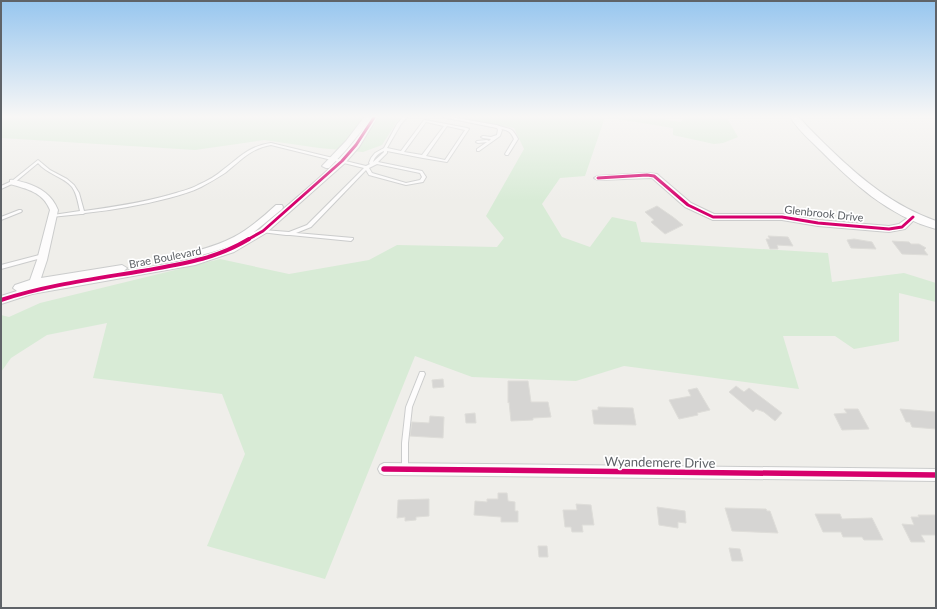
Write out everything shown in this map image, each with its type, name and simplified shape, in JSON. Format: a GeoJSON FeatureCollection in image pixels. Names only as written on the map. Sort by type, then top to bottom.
{"type":"FeatureCollection","features":[{"type":"Feature","properties":{"kind":"street","name":"Brae Boulevard"},"geometry":{"type":"LineString","coordinates":[[1,300],[33,286],[195,262],[231,250],[263,231],[338,160],[349,144]]}},
{"type":"Feature","properties":{"kind":"street","name":"Brae Boulevard"},"geometry":{"type":"LineString","coordinates":[[1,294],[33,286],[195,254],[232,241],[261,222],[356,144]]}},
{"type":"Feature","properties":{"kind":"street"},"geometry":{"type":"LineString","coordinates":[[821,144],[864,187],[895,208],[936,225]]}},
{"type":"Feature","properties":{"kind":"street","name":"Glenbrook Drive"},"geometry":{"type":"LineString","coordinates":[[598,178],[646,175],[654,176],[688,205],[706,215],[720,218],[782,217],[818,223],[889,229],[902,227],[914,217]]}},
{"type":"Feature","properties":{"kind":"street"},"geometry":{"type":"LineString","coordinates":[[13,182],[33,188],[47,196],[52,202],[54,210],[43,256],[33,286]]}},
{"type":"Feature","properties":{"kind":"street","name":"Wyandemere Drive"},"geometry":{"type":"LineString","coordinates":[[384,469],[936,475]]}},
{"type":"Feature","properties":{"kind":"lane"},"geometry":{"type":"LineString","coordinates":[[53,216],[83,213],[149,202],[168,197],[196,187],[220,174],[248,152],[262,145],[267,144]]}},
{"type":"Feature","properties":{"kind":"lane"},"geometry":{"type":"LineString","coordinates":[[273,144],[367,167],[377,163],[421,172],[424,177],[422,181],[406,184],[370,174],[367,167]]}},
{"type":"Feature","properties":{"kind":"lane"},"geometry":{"type":"LineString","coordinates":[[288,234],[309,226],[371,163],[377,161],[386,152],[385,149],[388,144]]}},
{"type":"Feature","properties":{"kind":"lane"},"geometry":{"type":"LineString","coordinates":[[402,152],[408,144]]}},
{"type":"Feature","properties":{"kind":"lane"},"geometry":{"type":"LineString","coordinates":[[423,156],[432,144]]}},
{"type":"Feature","properties":{"kind":"lane"},"geometry":{"type":"LineString","coordinates":[[385,149],[446,161],[457,144]]}},
{"type":"Feature","properties":{"kind":"lane"},"geometry":{"type":"LineString","coordinates":[[478,150],[486,144]]}},
{"type":"Feature","properties":{"kind":"lane"},"geometry":{"type":"LineString","coordinates":[[507,154],[513,144]]}},
{"type":"Feature","properties":{"kind":"lane"},"geometry":{"type":"LineString","coordinates":[[1,188],[13,182],[38,161],[42,166],[71,184],[77,193],[83,213]]}},
{"type":"Feature","properties":{"kind":"lane"},"geometry":{"type":"LineString","coordinates":[[1,219],[20,211]]}},
{"type":"Feature","properties":{"kind":"lane"},"geometry":{"type":"LineString","coordinates":[[309,226],[309,231],[313,236]]}},
{"type":"Feature","properties":{"kind":"lane"},"geometry":{"type":"LineString","coordinates":[[263,231],[351,239]]}},
{"type":"Feature","properties":{"kind":"lane"},"geometry":{"type":"LineString","coordinates":[[1,267],[43,256]]}},
{"type":"Feature","properties":{"kind":"lane"},"geometry":{"type":"LineString","coordinates":[[405,469],[405,443],[409,407],[422,374]]}},
{"type":"Feature","properties":{"kind":"green space"},"geometry":{"type":"Polygon","coordinates":[[[105,144],[234,144],[195,150],[105,144]]]}},
{"type":"Feature","properties":{"kind":"green space"},"geometry":{"type":"Polygon","coordinates":[[[294,144],[382,144],[363,152],[294,144]]]}},
{"type":"Feature","properties":{"kind":"green space"},"geometry":{"type":"Polygon","coordinates":[[[522,144],[596,144],[585,176],[560,178],[542,204],[562,237],[590,247],[612,217],[636,222],[641,242],[828,253],[832,282],[904,273],[936,283],[936,302],[899,293],[899,341],[854,349],[835,336],[783,336],[799,389],[624,366],[576,381],[472,377],[415,356],[325,579],[207,546],[245,454],[222,394],[93,378],[107,323],[47,335],[11,358],[1,372],[1,315],[9,317],[40,303],[220,259],[289,274],[369,260],[397,245],[497,247],[504,238],[486,216],[524,149],[522,144]]]}},
{"type":"Feature","properties":{"kind":"building"},"geometry":{"type":"Polygon","coordinates":[[[657,206],[683,225],[665,234],[651,222],[654,220],[645,212],[657,206]]]}},
{"type":"Feature","properties":{"kind":"building"},"geometry":{"type":"Polygon","coordinates":[[[768,236],[788,237],[793,246],[777,245],[778,249],[770,249],[766,239],[770,239],[768,236]]]}},
{"type":"Feature","properties":{"kind":"building"},"geometry":{"type":"Polygon","coordinates":[[[854,239],[872,242],[876,249],[851,248],[847,240],[854,239]]]}},
{"type":"Feature","properties":{"kind":"building"},"geometry":{"type":"Polygon","coordinates":[[[892,241],[919,244],[926,248],[924,250],[928,255],[902,254],[892,241]]]}},
{"type":"Feature","properties":{"kind":"building"},"geometry":{"type":"Polygon","coordinates":[[[443,379],[444,387],[433,388],[432,380],[443,379]]]}},
{"type":"Feature","properties":{"kind":"building"},"geometry":{"type":"Polygon","coordinates":[[[508,381],[528,381],[531,402],[548,402],[551,417],[511,421],[509,402],[508,403],[508,381]]]}},
{"type":"Feature","properties":{"kind":"building"},"geometry":{"type":"Polygon","coordinates":[[[736,386],[744,392],[749,388],[782,413],[775,421],[764,412],[756,409],[753,412],[729,392],[736,386]]]}},
{"type":"Feature","properties":{"kind":"building"},"geometry":{"type":"Polygon","coordinates":[[[697,388],[710,410],[697,413],[698,415],[679,419],[669,400],[691,396],[688,390],[697,388]]]}},
{"type":"Feature","properties":{"kind":"building"},"geometry":{"type":"Polygon","coordinates":[[[598,407],[633,408],[636,425],[594,424],[592,410],[598,410],[598,407]]]}},
{"type":"Feature","properties":{"kind":"building"},"geometry":{"type":"Polygon","coordinates":[[[844,409],[858,409],[869,429],[842,430],[834,414],[847,413],[844,409]]]}},
{"type":"Feature","properties":{"kind":"building"},"geometry":{"type":"Polygon","coordinates":[[[900,409],[936,412],[936,429],[912,427],[910,422],[906,422],[900,409]]]}},
{"type":"Feature","properties":{"kind":"building"},"geometry":{"type":"Polygon","coordinates":[[[475,413],[476,423],[466,423],[465,414],[475,413]]]}},
{"type":"Feature","properties":{"kind":"building"},"geometry":{"type":"Polygon","coordinates":[[[430,416],[444,417],[443,438],[410,436],[412,422],[429,423],[430,416]]]}},
{"type":"Feature","properties":{"kind":"building"},"geometry":{"type":"Polygon","coordinates":[[[498,493],[507,493],[508,501],[515,502],[515,511],[518,511],[518,522],[501,522],[501,517],[474,515],[475,501],[487,502],[487,499],[498,499],[498,493]]]}},
{"type":"Feature","properties":{"kind":"building"},"geometry":{"type":"Polygon","coordinates":[[[429,499],[429,516],[416,517],[416,520],[405,521],[405,517],[397,518],[398,500],[429,499]]]}},
{"type":"Feature","properties":{"kind":"building"},"geometry":{"type":"Polygon","coordinates":[[[576,504],[591,505],[594,525],[582,525],[583,532],[572,532],[571,527],[565,527],[563,510],[577,510],[576,504]]]}},
{"type":"Feature","properties":{"kind":"building"},"geometry":{"type":"Polygon","coordinates":[[[657,507],[685,511],[686,523],[678,522],[678,528],[659,525],[657,507]]]}},
{"type":"Feature","properties":{"kind":"building"},"geometry":{"type":"Polygon","coordinates":[[[725,508],[766,509],[767,511],[770,511],[778,533],[732,531],[725,508]]]}},
{"type":"Feature","properties":{"kind":"building"},"geometry":{"type":"Polygon","coordinates":[[[815,514],[840,514],[842,519],[872,518],[883,540],[864,540],[862,537],[843,537],[841,532],[823,532],[815,514]]]}},
{"type":"Feature","properties":{"kind":"building"},"geometry":{"type":"Polygon","coordinates":[[[918,515],[936,515],[936,535],[921,535],[925,542],[911,542],[902,524],[914,525],[911,517],[919,517],[918,515]]]}},
{"type":"Feature","properties":{"kind":"building"},"geometry":{"type":"Polygon","coordinates":[[[538,546],[547,546],[548,557],[539,557],[538,546]]]}},
{"type":"Feature","properties":{"kind":"building"},"geometry":{"type":"Polygon","coordinates":[[[729,548],[740,549],[743,561],[732,561],[729,548]]]}},
{"type":"Feature","properties":{"kind":"cycle path"},"geometry":{"type":"LineString","coordinates":[[1,300],[32,290],[195,262],[231,250],[263,231],[342,161],[356,144]]}},
{"type":"Feature","properties":{"kind":"cycle path"},"geometry":{"type":"LineString","coordinates":[[598,178],[647,175],[654,176],[688,205],[713,217],[782,217],[818,223],[889,229],[902,227],[913,217]]}},
{"type":"Feature","properties":{"kind":"cycle path"},"geometry":{"type":"LineString","coordinates":[[384,469],[936,475]]}}]}
